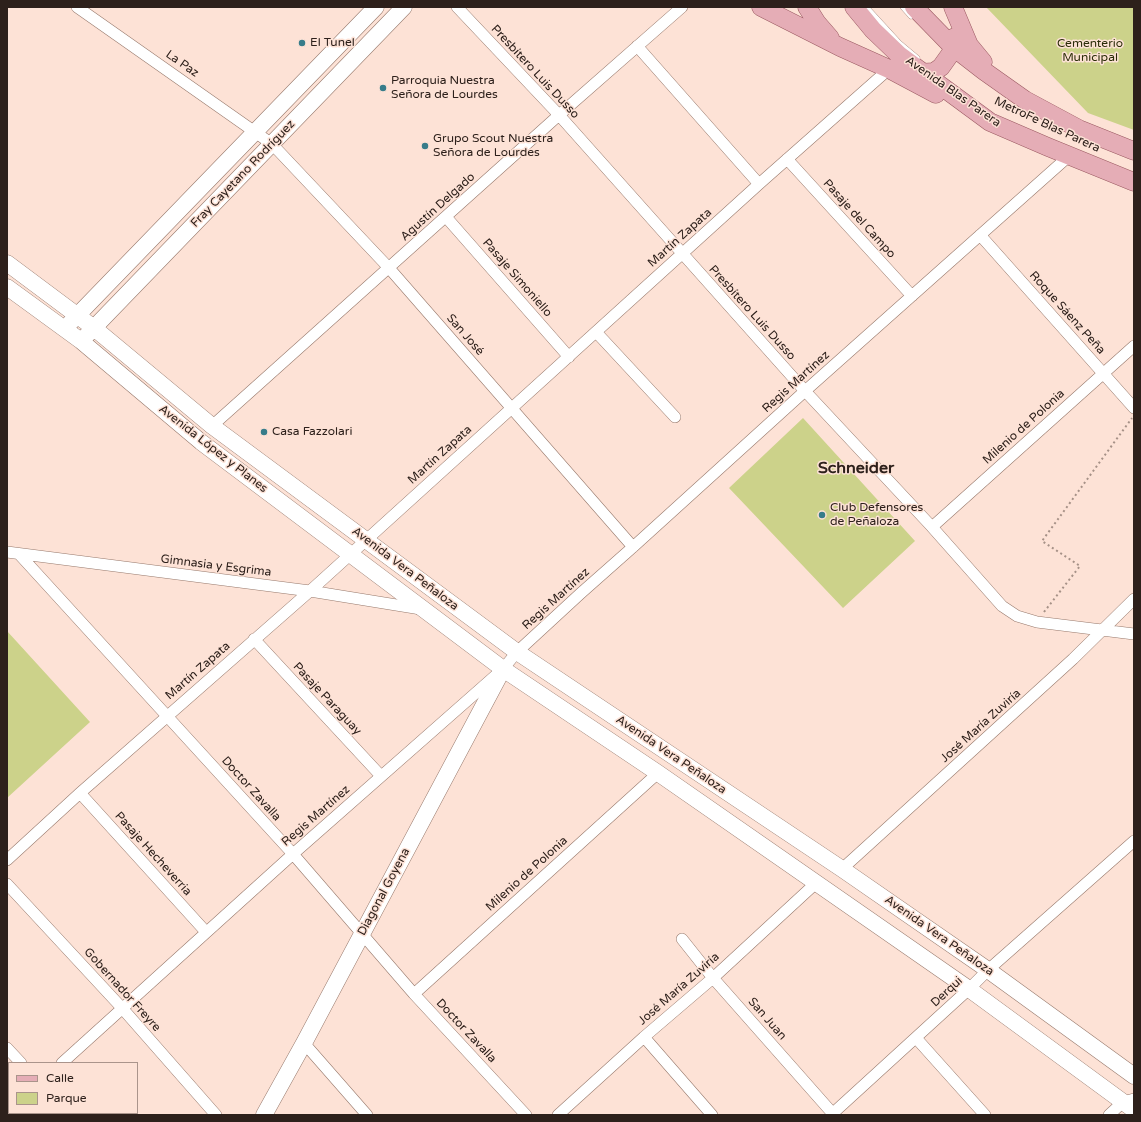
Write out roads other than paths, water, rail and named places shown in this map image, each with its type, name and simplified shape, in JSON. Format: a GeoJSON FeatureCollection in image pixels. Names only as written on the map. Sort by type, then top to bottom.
{"type":"FeatureCollection","features":[{"type":"Feature","properties":{"kind":"main road","name":"Fray Cayetano Rodríguez"},"geometry":{"type":"LineString","coordinates":[[64,328],[376,7]]}},
{"type":"Feature","properties":{"kind":"main road","name":"Fray Cayetano Rodríguez"},"geometry":{"type":"LineString","coordinates":[[80,341],[404,7]]}},
{"type":"Feature","properties":{"kind":"main road"},"geometry":{"type":"LineString","coordinates":[[761,7],[840,47],[890,69],[990,122]]}},
{"type":"Feature","properties":{"kind":"main road"},"geometry":{"type":"LineString","coordinates":[[807,7],[827,36],[840,47]]}},
{"type":"Feature","properties":{"kind":"main road","name":"Avenida Blas Parera"},"geometry":{"type":"LineString","coordinates":[[854,7],[886,43],[929,69],[990,122],[1134,182]]}},
{"type":"Feature","properties":{"kind":"main road"},"geometry":{"type":"LineString","coordinates":[[890,69],[908,73],[941,67],[956,32],[955,12]]}},
{"type":"Feature","properties":{"kind":"main road"},"geometry":{"type":"LineString","coordinates":[[955,12],[969,46],[980,59],[1025,100]]}},
{"type":"Feature","properties":{"kind":"main road"},"geometry":{"type":"LineString","coordinates":[[914,13],[950,49],[1025,100],[1079,129],[1134,151]]}},
{"type":"Feature","properties":{"kind":"main road","name":"Avenida López y Planes"},"geometry":{"type":"LineString","coordinates":[[7,263],[94,328],[212,426]]}},
{"type":"Feature","properties":{"kind":"main road","name":"Avenida López y Planes"},"geometry":{"type":"LineString","coordinates":[[7,287],[64,328],[201,442],[422,609]]}},
{"type":"Feature","properties":{"kind":"main road","name":"Avenida Vera Peñaloza"},"geometry":{"type":"LineString","coordinates":[[212,426],[517,652],[842,869],[988,970],[1134,1076]]}},
{"type":"Feature","properties":{"kind":"main road","name":"Avenida Vera Peñaloza"},"geometry":{"type":"LineString","coordinates":[[422,609],[503,669],[969,989],[1130,1104]]}},
{"type":"Feature","properties":{"kind":"main road","name":"Diagonal Goyena"},"geometry":{"type":"LineString","coordinates":[[264,1115],[304,1043],[503,669]]}},
{"type":"Feature","properties":{"kind":"street","name":"La Paz"},"geometry":{"type":"LineString","coordinates":[[77,7],[272,144]]}},
{"type":"Feature","properties":{"kind":"street","name":"Presbítero Luis Dusso"},"geometry":{"type":"LineString","coordinates":[[457,7],[558,115],[805,391],[932,527],[1002,606],[1017,616],[1037,622],[1134,634]]}},
{"type":"Feature","properties":{"kind":"street","name":"Agustín Delgado"},"geometry":{"type":"LineString","coordinates":[[212,426],[558,115],[682,7]]}},
{"type":"Feature","properties":{"kind":"street"},"geometry":{"type":"LineString","coordinates":[[637,46],[759,184]]}},
{"type":"Feature","properties":{"kind":"street","name":"Martín Zapata"},"geometry":{"type":"LineString","coordinates":[[7,860],[167,715],[310,591],[759,184],[890,69]]}},
{"type":"Feature","properties":{"kind":"street","name":"San José"},"geometry":{"type":"LineString","coordinates":[[272,144],[389,268],[633,547]]}},
{"type":"Feature","properties":{"kind":"street","name":"Regis Martínez"},"geometry":{"type":"LineString","coordinates":[[63,1062],[293,854],[503,669],[517,652],[581,592],[1070,156]]}},
{"type":"Feature","properties":{"kind":"street","name":"Pasaje del Campo"},"geometry":{"type":"LineString","coordinates":[[787,159],[912,296]]}},
{"type":"Feature","properties":{"kind":"street","name":"Pasaje Simoniello"},"geometry":{"type":"LineString","coordinates":[[446,217],[569,357]]}},
{"type":"Feature","properties":{"kind":"street","name":"Roque Sáenz Peña"},"geometry":{"type":"LineString","coordinates":[[980,235],[1134,408]]}},
{"type":"Feature","properties":{"kind":"street"},"geometry":{"type":"LineString","coordinates":[[596,332],[674,417]]}},
{"type":"Feature","properties":{"kind":"street","name":"Milenio de Polonia"},"geometry":{"type":"LineString","coordinates":[[932,527],[1134,346]]}},
{"type":"Feature","properties":{"kind":"street","name":"Gimnasia y Esgrima"},"geometry":{"type":"LineString","coordinates":[[7,552],[310,591],[422,609]]}},
{"type":"Feature","properties":{"kind":"street","name":"Doctor Zavalla"},"geometry":{"type":"LineString","coordinates":[[19,554],[293,854],[414,994],[526,1115]]}},
{"type":"Feature","properties":{"kind":"street","name":"José María Zuviría"},"geometry":{"type":"LineString","coordinates":[[842,869],[1068,664],[1134,599]]}},
{"type":"Feature","properties":{"kind":"street","name":"Pasaje Paraguay"},"geometry":{"type":"LineString","coordinates":[[254,639],[381,776]]}},
{"type":"Feature","properties":{"kind":"street","name":"Milenio de Polonia"},"geometry":{"type":"LineString","coordinates":[[414,994],[658,774]]}},
{"type":"Feature","properties":{"kind":"street","name":"Pasaje Hecheverria"},"geometry":{"type":"LineString","coordinates":[[80,793],[206,932]]}},
{"type":"Feature","properties":{"kind":"street","name":"Derqui"},"geometry":{"type":"LineString","coordinates":[[832,1115],[988,970],[1134,841]]}},
{"type":"Feature","properties":{"kind":"street","name":"José María Zuviría"},"geometry":{"type":"LineString","coordinates":[[558,1115],[644,1037],[713,978],[816,883]]}},
{"type":"Feature","properties":{"kind":"street","name":"Gobernador Freyre"},"geometry":{"type":"LineString","coordinates":[[7,884],[122,1008],[216,1115]]}},
{"type":"Feature","properties":{"kind":"street","name":"San Juan"},"geometry":{"type":"LineString","coordinates":[[682,939],[713,978],[832,1115]]}},
{"type":"Feature","properties":{"kind":"street"},"geometry":{"type":"LineString","coordinates":[[644,1037],[712,1115]]}},
{"type":"Feature","properties":{"kind":"street"},"geometry":{"type":"LineString","coordinates":[[916,1038],[985,1115]]}},
{"type":"Feature","properties":{"kind":"street"},"geometry":{"type":"LineString","coordinates":[[304,1043],[367,1115]]}},
{"type":"Feature","properties":{"kind":"street"},"geometry":{"type":"LineString","coordinates":[[7,1048],[20,1062]]}},
{"type":"Feature","properties":{"kind":"street"},"geometry":{"type":"LineString","coordinates":[[1109,1115],[1130,1104]]}},
{"type":"Feature","properties":{"kind":"lane"},"geometry":{"type":"LineString","coordinates":[[866,7],[899,43],[929,69]]}},
{"type":"Feature","properties":{"kind":"lane"},"geometry":{"type":"LineString","coordinates":[[903,7],[914,13]]}},
{"type":"Feature","properties":{"kind":"lane","name":"MetroFe Blas Parera"},"geometry":{"type":"LineString","coordinates":[[950,49],[1017,101],[1054,123]]}},
{"type":"Feature","properties":{"kind":"lane","name":"MetroFe Blas Parera"},"geometry":{"type":"LineString","coordinates":[[1078,136],[1134,156]]}},
{"type":"Feature","properties":{"kind":"place","name":"El Tunel"},"geometry":{"type":"Point","coordinates":[302,43]}},
{"type":"Feature","properties":{"kind":"place","name":"Parroquia Nuestra Señora de Lourdes"},"geometry":{"type":"Point","coordinates":[383,88]}},
{"type":"Feature","properties":{"kind":"place","name":"Grupo Scout Nuestra Señora de Lourdes"},"geometry":{"type":"Point","coordinates":[425,146]}},
{"type":"Feature","properties":{"kind":"place","name":"Casa Fazzolari"},"geometry":{"type":"Point","coordinates":[264,432]}},
{"type":"Feature","properties":{"kind":"place","name":"Club Defensores de Peñaloza"},"geometry":{"type":"Point","coordinates":[822,515]}},
{"type":"Feature","properties":{"kind":"district","name":"Schneider"},"geometry":{"type":"Point","coordinates":[856,469]}},
{"type":"Feature","properties":{"kind":"park label","name":"Cementerio Municipal"},"geometry":{"type":"Point","coordinates":[1090,51]}}]}
